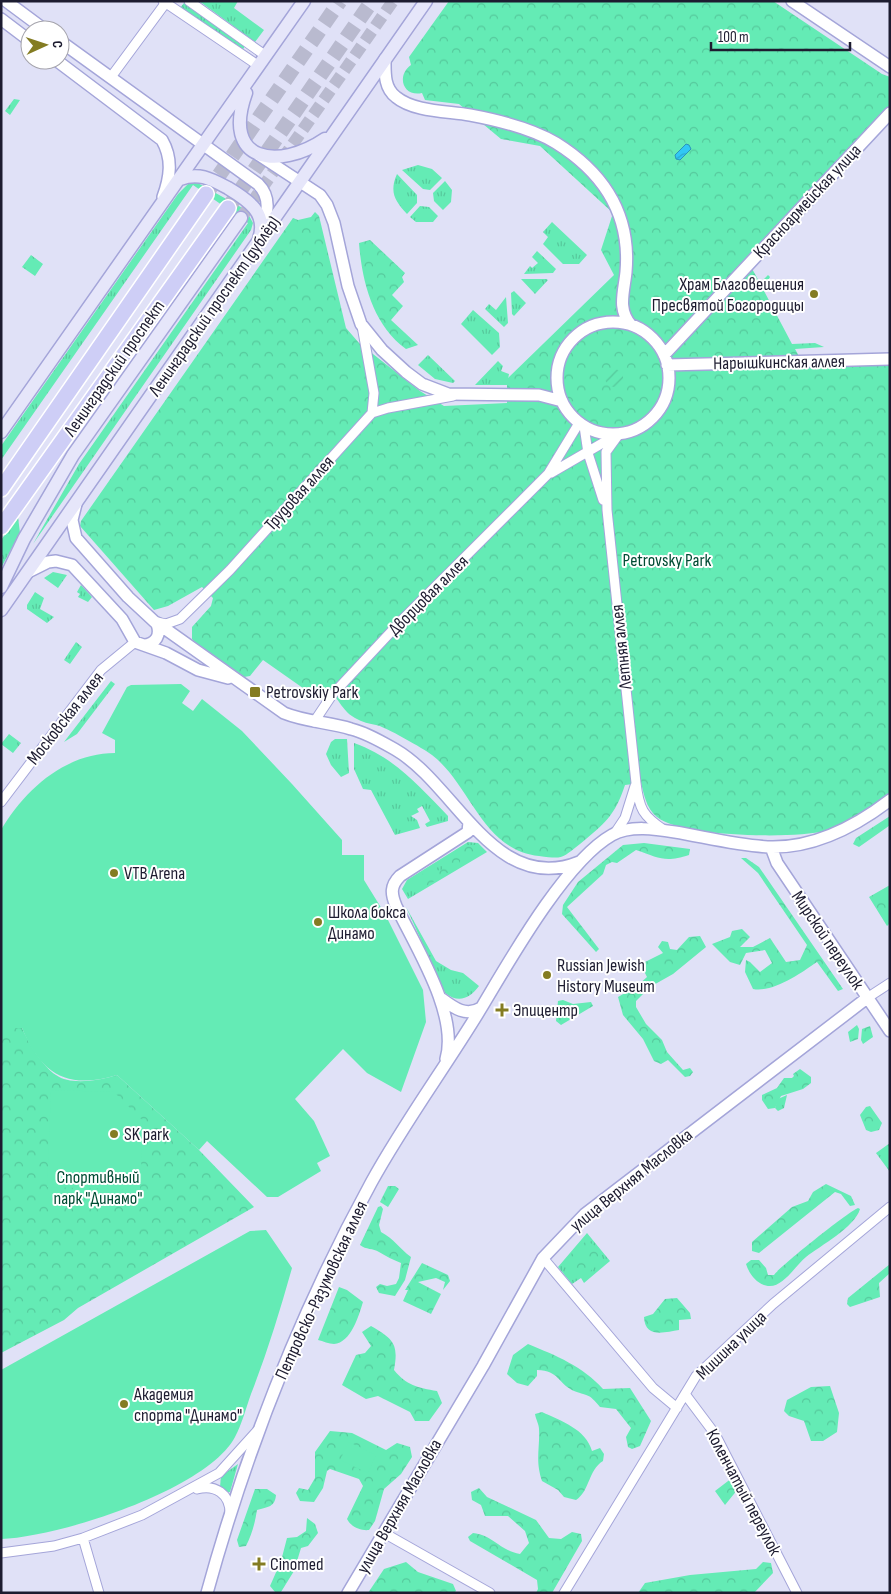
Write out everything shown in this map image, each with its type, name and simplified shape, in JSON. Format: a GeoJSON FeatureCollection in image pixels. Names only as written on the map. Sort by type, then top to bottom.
{"type":"FeatureCollection","features":[{"type":"Feature","properties":{"kind":"main road"},"geometry":{"type":"LineString","coordinates":[[1,432],[304,1]]}},
{"type":"Feature","properties":{"kind":"main road","name":"Ленинградский проспект (дублёр)"},"geometry":{"type":"LineString","coordinates":[[1,610],[426,1]]}},
{"type":"Feature","properties":{"kind":"main road"},"geometry":{"type":"LineString","coordinates":[[251,77],[239,116],[239,131],[247,146],[256,153],[276,158],[294,156],[308,150],[332,134]]}},
{"type":"Feature","properties":{"kind":"main road"},"geometry":{"type":"LineString","coordinates":[[180,179],[189,175],[198,175],[211,179],[248,200],[255,207],[260,218],[259,238]]}},
{"type":"Feature","properties":{"kind":"main road","name":"Ленинградский проспект"},"geometry":{"type":"LineString","coordinates":[[1,489],[206,194]]}},
{"type":"Feature","properties":{"kind":"main road","name":"Ленинградский проспект"},"geometry":{"type":"LineString","coordinates":[[1,527],[228,208]]}},
{"type":"Feature","properties":{"kind":"main road","name":"Ленинградский проспект (дублёр)"},"geometry":{"type":"LineString","coordinates":[[1,587],[24,539],[73,455],[241,218]]}},
{"type":"Feature","properties":{"kind":"main road"},"geometry":{"type":"LineString","coordinates":[[1,476],[40,434]]}},
{"type":"Feature","properties":{"kind":"street"},"geometry":{"type":"LineString","coordinates":[[6,1],[32,20]]}},
{"type":"Feature","properties":{"kind":"street"},"geometry":{"type":"LineString","coordinates":[[189,1],[262,61]]}},
{"type":"Feature","properties":{"kind":"street"},"geometry":{"type":"LineString","coordinates":[[792,1],[890,67]]}},
{"type":"Feature","properties":{"kind":"street"},"geometry":{"type":"LineString","coordinates":[[111,77],[165,2],[262,61]]}},
{"type":"Feature","properties":{"kind":"street"},"geometry":{"type":"LineString","coordinates":[[1,19],[20,33]]}},
{"type":"Feature","properties":{"kind":"street"},"geometry":{"type":"LineString","coordinates":[[70,48],[264,190],[268,210],[259,238]]}},
{"type":"Feature","properties":{"kind":"street"},"geometry":{"type":"LineString","coordinates":[[385,59],[386,82],[396,98],[417,106],[486,118],[548,138],[566,150],[593,174],[612,198],[623,222],[626,269],[622,308],[624,318],[651,338],[666,360],[668,387],[661,407],[646,424],[619,434],[600,432],[581,424],[562,401],[558,382],[559,367],[564,352],[573,340],[585,330],[600,324],[615,322],[631,325]]}},
{"type":"Feature","properties":{"kind":"street"},"geometry":{"type":"LineString","coordinates":[[69,70],[162,140],[168,152],[169,177],[163,198],[152,217]]}},
{"type":"Feature","properties":{"kind":"street","name":"Красноармейская улица"},"geometry":{"type":"LineString","coordinates":[[666,360],[890,113]]}},
{"type":"Feature","properties":{"kind":"street"},"geometry":{"type":"LineString","coordinates":[[256,153],[320,195],[327,205],[334,223],[348,286],[362,324],[374,393],[372,413],[388,408],[461,395],[531,394],[562,401]]}},
{"type":"Feature","properties":{"kind":"street"},"geometry":{"type":"LineString","coordinates":[[362,324],[382,350],[422,384],[434,390],[461,395]]}},
{"type":"Feature","properties":{"kind":"street","name":"Нарышкинская аллея"},"geometry":{"type":"LineString","coordinates":[[666,360],[890,359]]}},
{"type":"Feature","properties":{"kind":"street","name":"Трудовая аллея"},"geometry":{"type":"LineString","coordinates":[[154,621],[166,624],[180,619],[239,560],[372,413]]}},
{"type":"Feature","properties":{"kind":"street","name":"Дворцовая аллея"},"geometry":{"type":"LineString","coordinates":[[314,722],[332,694],[548,474],[581,424]]}},
{"type":"Feature","properties":{"kind":"street","name":"Летняя аллея"},"geometry":{"type":"LineString","coordinates":[[581,424],[606,510]]}},
{"type":"Feature","properties":{"kind":"street","name":"Дворцовая аллея"},"geometry":{"type":"LineString","coordinates":[[548,474],[619,434]]}},
{"type":"Feature","properties":{"kind":"street","name":"Летняя аллея"},"geometry":{"type":"LineString","coordinates":[[619,434],[606,452],[606,510],[636,783],[642,811],[648,820],[665,831]]}},
{"type":"Feature","properties":{"kind":"street"},"geometry":{"type":"LineString","coordinates":[[76,504],[72,520],[76,538],[128,597],[154,621],[284,713],[314,722],[353,729],[398,751],[423,770],[485,838],[510,859],[534,868],[561,868],[580,862],[615,833],[641,829],[771,847],[795,846],[824,839],[854,824],[890,800]]}},
{"type":"Feature","properties":{"kind":"street"},"geometry":{"type":"LineString","coordinates":[[28,572],[48,562],[56,561],[72,565],[110,605],[136,640],[198,670],[235,680]]}},
{"type":"Feature","properties":{"kind":"street"},"geometry":{"type":"LineString","coordinates":[[136,640],[132,623],[136,619],[154,621]]}},
{"type":"Feature","properties":{"kind":"street"},"geometry":{"type":"LineString","coordinates":[[136,640],[152,643],[157,639],[159,630],[154,621]]}},
{"type":"Feature","properties":{"kind":"street","name":"Московская аллея"},"geometry":{"type":"LineString","coordinates":[[1,802],[101,670],[136,640]]}},
{"type":"Feature","properties":{"kind":"street","name":"Летняя аллея"},"geometry":{"type":"LineString","coordinates":[[615,833],[625,818],[636,783]]}},
{"type":"Feature","properties":{"kind":"street"},"geometry":{"type":"LineString","coordinates":[[444,1068],[448,1054],[449,1034],[442,999],[396,906],[392,891],[396,880],[468,832],[469,822]]}},
{"type":"Feature","properties":{"kind":"street"},"geometry":{"type":"LineString","coordinates":[[462,837],[471,835],[485,838]]}},
{"type":"Feature","properties":{"kind":"street","name":"Мирской переулок"},"geometry":{"type":"LineString","coordinates":[[771,847],[776,863],[890,1031]]}},
{"type":"Feature","properties":{"kind":"street","name":"Петровско-Разумовская аллея"},"geometry":{"type":"LineString","coordinates":[[207,1593],[230,1517],[262,1425],[297,1336],[336,1252],[381,1165],[535,922],[580,862]]}},
{"type":"Feature","properties":{"kind":"street","name":"улица Верхняя Масловка"},"geometry":{"type":"LineString","coordinates":[[348,1593],[483,1366],[543,1258],[585,1214],[867,998],[890,983]]}},
{"type":"Feature","properties":{"kind":"street"},"geometry":{"type":"LineString","coordinates":[[442,999],[458,1010],[465,1012],[481,1008]]}},
{"type":"Feature","properties":{"kind":"street","name":"Мишина улица"},"geometry":{"type":"LineString","coordinates":[[564,1593],[696,1376],[809,1274],[890,1207]]}},
{"type":"Feature","properties":{"kind":"street"},"geometry":{"type":"LineString","coordinates":[[543,1258],[653,1388],[676,1408]]}},
{"type":"Feature","properties":{"kind":"street","name":"Коленчатый переулок"},"geometry":{"type":"LineString","coordinates":[[685,1394],[715,1434],[797,1593]]}},
{"type":"Feature","properties":{"kind":"street"},"geometry":{"type":"LineString","coordinates":[[1,1553],[54,1546],[83,1538],[142,1515],[213,1477],[230,1463],[262,1425]]}},
{"type":"Feature","properties":{"kind":"street"},"geometry":{"type":"LineString","coordinates":[[187,1492],[203,1488],[217,1490],[226,1497],[230,1517]]}},
{"type":"Feature","properties":{"kind":"street"},"geometry":{"type":"LineString","coordinates":[[384,1533],[490,1593]]}},
{"type":"Feature","properties":{"kind":"street"},"geometry":{"type":"LineString","coordinates":[[83,1538],[99,1593]]}},
{"type":"Feature","properties":{"kind":"green space"},"geometry":{"type":"Polygon","coordinates":[[[199,1],[238,1],[234,8],[264,30],[255,42],[199,1]]]}},
{"type":"Feature","properties":{"kind":"green space","name":"Petrovsky Park"},"geometry":{"type":"Polygon","coordinates":[[[449,1],[773,1],[882,74],[890,77],[890,108],[746,258],[760,283],[768,275],[770,277],[763,289],[792,344],[815,343],[824,347],[795,349],[805,367],[890,365],[890,793],[841,825],[810,834],[789,835],[738,835],[689,829],[670,824],[657,817],[648,805],[641,783],[625,785],[608,819],[565,855],[553,858],[520,851],[504,842],[490,829],[445,768],[428,752],[387,729],[355,718],[332,694],[320,691],[310,693],[263,660],[250,676],[244,677],[196,644],[192,639],[192,627],[211,606],[213,598],[202,587],[168,606],[154,610],[80,526],[81,521],[293,218],[298,220],[311,217],[315,212],[319,216],[346,328],[359,343],[420,391],[444,406],[507,403],[507,379],[614,275],[601,250],[613,213],[540,146],[501,139],[459,104],[425,100],[422,93],[410,92],[406,89],[403,80],[406,70],[411,65],[409,57],[449,1]]]}},
{"type":"Feature","properties":{"kind":"green space"},"geometry":{"type":"Polygon","coordinates":[[[184,3],[245,46],[242,51],[180,8],[184,3]]]}},
{"type":"Feature","properties":{"kind":"green space"},"geometry":{"type":"Polygon","coordinates":[[[14,99],[20,100],[10,115],[5,111],[14,99]]]}},
{"type":"Feature","properties":{"kind":"green space"},"geometry":{"type":"Polygon","coordinates":[[[418,165],[432,169],[442,178],[430,190],[423,189],[402,170],[418,165]]]}},
{"type":"Feature","properties":{"kind":"green space"},"geometry":{"type":"Polygon","coordinates":[[[397,174],[417,195],[417,203],[407,214],[394,196],[393,191],[397,174]]]}},
{"type":"Feature","properties":{"kind":"green space"},"geometry":{"type":"Polygon","coordinates":[[[445,181],[452,190],[451,202],[443,210],[434,201],[433,193],[445,181]]]}},
{"type":"Feature","properties":{"kind":"green space"},"geometry":{"type":"Polygon","coordinates":[[[196,182],[246,210],[253,223],[251,230],[33,544],[79,464],[248,223],[193,185],[1,460],[1,446],[178,194],[189,183],[196,182]]]}},
{"type":"Feature","properties":{"kind":"green space"},"geometry":{"type":"Polygon","coordinates":[[[420,206],[429,207],[438,216],[433,222],[416,222],[410,217],[420,206]]]}},
{"type":"Feature","properties":{"kind":"green space"},"geometry":{"type":"Polygon","coordinates":[[[552,222],[587,255],[579,264],[563,264],[543,244],[548,237],[543,232],[552,222]]]}},
{"type":"Feature","properties":{"kind":"green space"},"geometry":{"type":"Polygon","coordinates":[[[370,240],[405,273],[402,277],[404,282],[392,295],[403,306],[391,320],[418,345],[406,349],[395,339],[385,328],[371,302],[363,273],[359,243],[370,240]]]}},
{"type":"Feature","properties":{"kind":"green space"},"geometry":{"type":"Polygon","coordinates":[[[537,251],[556,269],[553,273],[524,274],[530,266],[532,268],[538,263],[532,257],[537,251]]]}},
{"type":"Feature","properties":{"kind":"green space"},"geometry":{"type":"Polygon","coordinates":[[[31,255],[43,264],[35,276],[22,267],[31,255]]]}},
{"type":"Feature","properties":{"kind":"green space"},"geometry":{"type":"Polygon","coordinates":[[[521,279],[546,279],[548,280],[535,294],[521,279]]]}},
{"type":"Feature","properties":{"kind":"green space"},"geometry":{"type":"Polygon","coordinates":[[[514,291],[526,303],[514,316],[512,314],[511,293],[514,291]]]}},
{"type":"Feature","properties":{"kind":"green space"},"geometry":{"type":"Polygon","coordinates":[[[506,297],[508,323],[504,327],[485,309],[489,304],[496,310],[506,297]]]}},
{"type":"Feature","properties":{"kind":"green space"},"geometry":{"type":"Polygon","coordinates":[[[473,310],[499,333],[500,347],[492,355],[461,324],[473,310]]]}},
{"type":"Feature","properties":{"kind":"green space"},"geometry":{"type":"Polygon","coordinates":[[[428,355],[455,381],[453,383],[435,379],[418,365],[428,355]]]}},
{"type":"Feature","properties":{"kind":"green space"},"geometry":{"type":"Polygon","coordinates":[[[498,361],[503,366],[501,371],[509,374],[507,385],[475,385],[498,361]]]}},
{"type":"Feature","properties":{"kind":"green space"},"geometry":{"type":"Polygon","coordinates":[[[610,369],[618,369],[623,374],[621,385],[610,387],[605,382],[605,374],[610,369]]]}},
{"type":"Feature","properties":{"kind":"green space"},"geometry":{"type":"Polygon","coordinates":[[[18,517],[20,533],[1,568],[1,540],[18,517]]]}},
{"type":"Feature","properties":{"kind":"green space"},"geometry":{"type":"Polygon","coordinates":[[[53,572],[67,575],[58,588],[44,578],[53,572]]]}},
{"type":"Feature","properties":{"kind":"green space"},"geometry":{"type":"Polygon","coordinates":[[[81,585],[92,597],[88,602],[78,597],[80,594],[77,592],[81,585]]]}},
{"type":"Feature","properties":{"kind":"green space"},"geometry":{"type":"Polygon","coordinates":[[[35,592],[44,598],[40,609],[54,617],[47,623],[27,609],[27,605],[35,592]]]}},
{"type":"Feature","properties":{"kind":"green space"},"geometry":{"type":"Polygon","coordinates":[[[76,642],[82,647],[70,664],[64,660],[76,642]]]}},
{"type":"Feature","properties":{"kind":"green space"},"geometry":{"type":"Polygon","coordinates":[[[111,681],[115,684],[77,734],[64,742],[111,681]]]}},
{"type":"Feature","properties":{"kind":"green space"},"geometry":{"type":"Polygon","coordinates":[[[181,684],[190,691],[182,703],[193,711],[202,699],[242,731],[342,840],[342,855],[364,855],[364,880],[385,914],[423,990],[426,1022],[401,1092],[367,1073],[343,1049],[295,1099],[314,1121],[330,1156],[317,1163],[321,1171],[278,1197],[267,1197],[207,1141],[199,1150],[117,1075],[84,1081],[58,1075],[38,1057],[22,1028],[1,1028],[1,830],[22,801],[49,776],[80,759],[115,753],[115,740],[102,733],[127,687],[131,685],[181,684]]]}},
{"type":"Feature","properties":{"kind":"green space"},"geometry":{"type":"Polygon","coordinates":[[[9,734],[21,743],[13,753],[1,744],[9,734]]]}},
{"type":"Feature","properties":{"kind":"green space"},"geometry":{"type":"Polygon","coordinates":[[[335,739],[347,739],[349,773],[341,777],[331,765],[326,754],[331,742],[335,739]]]}},
{"type":"Feature","properties":{"kind":"green space"},"geometry":{"type":"Polygon","coordinates":[[[354,743],[394,764],[448,816],[448,821],[427,827],[425,824],[430,821],[422,806],[417,809],[419,812],[411,816],[417,820],[420,828],[395,835],[371,790],[363,789],[354,769],[354,743]]]}},
{"type":"Feature","properties":{"kind":"green space"},"geometry":{"type":"Polygon","coordinates":[[[890,816],[890,825],[859,847],[853,844],[856,838],[890,816]]]}},
{"type":"Feature","properties":{"kind":"green space"},"geometry":{"type":"Polygon","coordinates":[[[468,842],[478,843],[487,852],[408,899],[402,889],[407,880],[468,842]]]}},
{"type":"Feature","properties":{"kind":"green space"},"geometry":{"type":"Polygon","coordinates":[[[644,843],[690,849],[689,855],[668,859],[636,850],[617,863],[612,862],[606,865],[603,874],[567,907],[599,949],[596,952],[562,914],[563,905],[578,882],[623,845],[644,843]]]}},
{"type":"Feature","properties":{"kind":"green space"},"geometry":{"type":"Polygon","coordinates":[[[467,845],[476,845],[478,848],[472,853],[464,853],[458,866],[419,891],[417,882],[424,872],[441,870],[444,867],[442,861],[467,845]]]}},
{"type":"Feature","properties":{"kind":"green space"},"geometry":{"type":"Polygon","coordinates":[[[741,858],[746,858],[759,867],[843,989],[838,991],[817,962],[778,985],[769,988],[753,989],[745,972],[746,960],[760,972],[772,963],[765,950],[746,953],[740,965],[730,962],[712,944],[730,937],[732,931],[742,929],[750,937],[740,947],[753,947],[770,938],[786,962],[800,960],[807,945],[758,873],[741,858]]]}},
{"type":"Feature","properties":{"kind":"green space"},"geometry":{"type":"Polygon","coordinates":[[[890,885],[890,923],[887,926],[869,897],[890,885]]]}},
{"type":"Feature","properties":{"kind":"green space"},"geometry":{"type":"Polygon","coordinates":[[[406,907],[436,961],[451,970],[463,973],[479,986],[472,994],[460,999],[445,993],[406,907]]]}},
{"type":"Feature","properties":{"kind":"green space"},"geometry":{"type":"Polygon","coordinates":[[[700,936],[706,947],[673,974],[650,987],[636,1001],[636,1007],[646,1024],[662,1040],[667,1052],[683,1070],[690,1068],[693,1072],[690,1076],[685,1077],[668,1060],[661,1064],[654,1061],[643,1039],[623,1015],[618,997],[637,986],[647,977],[644,971],[645,962],[663,953],[658,947],[662,941],[668,942],[670,949],[677,950],[689,937],[700,936]]]}},
{"type":"Feature","properties":{"kind":"green space"},"geometry":{"type":"Polygon","coordinates":[[[563,1000],[573,1004],[591,1002],[593,1006],[561,1025],[556,1021],[558,1001],[563,1000]]]}},
{"type":"Feature","properties":{"kind":"green space"},"geometry":{"type":"Polygon","coordinates":[[[857,1025],[859,1029],[858,1039],[850,1042],[848,1032],[857,1025]]]}},
{"type":"Feature","properties":{"kind":"green space"},"geometry":{"type":"Polygon","coordinates":[[[870,1026],[873,1037],[863,1044],[861,1040],[862,1029],[870,1026]]]}},
{"type":"Feature","properties":{"kind":"green space","name":"Спортивный парк \"Динамо\""},"geometry":{"type":"Polygon","coordinates":[[[1,1028],[22,1028],[41,1060],[51,1071],[62,1078],[86,1081],[117,1075],[199,1150],[254,1207],[78,1308],[64,1320],[1,1353],[1,1028]]]}},
{"type":"Feature","properties":{"kind":"green space"},"geometry":{"type":"Polygon","coordinates":[[[800,1069],[811,1077],[811,1083],[803,1089],[781,1096],[775,1108],[768,1109],[762,1100],[762,1095],[777,1088],[784,1078],[792,1078],[793,1074],[800,1069]]]}},
{"type":"Feature","properties":{"kind":"green space"},"geometry":{"type":"Polygon","coordinates":[[[51,1090],[114,1092],[143,1121],[140,1190],[47,1187],[51,1090]]]}},
{"type":"Feature","properties":{"kind":"green space"},"geometry":{"type":"Polygon","coordinates":[[[787,1095],[784,1108],[778,1111],[775,1108],[778,1099],[787,1095]]]}},
{"type":"Feature","properties":{"kind":"green space"},"geometry":{"type":"Polygon","coordinates":[[[870,1106],[882,1123],[879,1130],[871,1132],[866,1130],[860,1115],[866,1107],[870,1106]]]}},
{"type":"Feature","properties":{"kind":"green space"},"geometry":{"type":"Polygon","coordinates":[[[890,1143],[890,1172],[876,1153],[890,1143]]]}},
{"type":"Feature","properties":{"kind":"green space"},"geometry":{"type":"Polygon","coordinates":[[[826,1184],[851,1196],[855,1205],[850,1206],[841,1194],[835,1192],[759,1253],[752,1251],[752,1242],[792,1207],[808,1201],[813,1192],[826,1184]]]}},
{"type":"Feature","properties":{"kind":"green space"},"geometry":{"type":"Polygon","coordinates":[[[388,1186],[395,1186],[399,1189],[388,1207],[380,1202],[388,1186]]]}},
{"type":"Feature","properties":{"kind":"green space"},"geometry":{"type":"Polygon","coordinates":[[[381,1206],[383,1209],[379,1225],[381,1232],[411,1257],[405,1280],[395,1296],[379,1293],[376,1287],[380,1284],[387,1286],[396,1284],[399,1278],[401,1263],[360,1245],[378,1207],[381,1206]]]}},
{"type":"Feature","properties":{"kind":"green space"},"geometry":{"type":"Polygon","coordinates":[[[858,1208],[860,1209],[857,1216],[851,1223],[806,1257],[780,1283],[770,1286],[762,1284],[749,1272],[746,1264],[751,1260],[759,1260],[766,1268],[768,1275],[774,1275],[814,1240],[858,1208]]]}},
{"type":"Feature","properties":{"kind":"green space","name":"Академия спорта \"Динамо\""},"geometry":{"type":"Polygon","coordinates":[[[266,1230],[292,1268],[268,1347],[240,1427],[235,1437],[219,1457],[195,1475],[164,1492],[129,1507],[58,1530],[1,1539],[1,1370],[250,1231],[266,1230]]]}},
{"type":"Feature","properties":{"kind":"green space"},"geometry":{"type":"Polygon","coordinates":[[[587,1233],[610,1261],[584,1283],[581,1278],[572,1284],[558,1267],[587,1233]]]}},
{"type":"Feature","properties":{"kind":"green space"},"geometry":{"type":"Polygon","coordinates":[[[587,1241],[599,1248],[598,1259],[592,1270],[579,1277],[571,1273],[565,1266],[574,1249],[587,1241]]]}},
{"type":"Feature","properties":{"kind":"green space"},"geometry":{"type":"Polygon","coordinates":[[[422,1263],[448,1275],[450,1281],[443,1290],[445,1282],[436,1278],[418,1282],[441,1294],[431,1314],[403,1301],[408,1290],[405,1290],[422,1263]]]}},
{"type":"Feature","properties":{"kind":"green space"},"geometry":{"type":"Polygon","coordinates":[[[890,1264],[890,1273],[879,1283],[880,1297],[850,1307],[847,1304],[848,1298],[890,1264]]]}},
{"type":"Feature","properties":{"kind":"green space"},"geometry":{"type":"Polygon","coordinates":[[[339,1287],[347,1290],[363,1302],[357,1321],[350,1334],[340,1342],[332,1344],[318,1340],[339,1287]]]}},
{"type":"Feature","properties":{"kind":"green space"},"geometry":{"type":"Polygon","coordinates":[[[677,1298],[690,1313],[691,1319],[679,1320],[679,1330],[662,1333],[648,1329],[644,1317],[653,1314],[665,1299],[677,1298]]]}},
{"type":"Feature","properties":{"kind":"green space"},"geometry":{"type":"Polygon","coordinates":[[[371,1326],[393,1343],[396,1354],[394,1370],[403,1379],[424,1389],[437,1391],[442,1403],[429,1421],[415,1421],[410,1412],[378,1396],[366,1399],[342,1385],[356,1355],[365,1353],[371,1346],[362,1332],[371,1326]]]}},
{"type":"Feature","properties":{"kind":"green space"},"geometry":{"type":"Polygon","coordinates":[[[528,1344],[559,1357],[578,1368],[603,1389],[630,1388],[651,1421],[640,1446],[632,1449],[628,1447],[626,1437],[631,1428],[616,1409],[600,1407],[591,1397],[568,1388],[554,1375],[537,1370],[537,1376],[528,1386],[517,1383],[507,1374],[513,1355],[528,1344]]]}},
{"type":"Feature","properties":{"kind":"green space"},"geometry":{"type":"Polygon","coordinates":[[[830,1386],[839,1413],[837,1432],[823,1441],[811,1441],[804,1421],[789,1416],[784,1411],[787,1400],[811,1387],[830,1386]]]}},
{"type":"Feature","properties":{"kind":"green space"},"geometry":{"type":"Polygon","coordinates":[[[542,1412],[565,1422],[579,1431],[589,1443],[592,1451],[600,1448],[604,1454],[603,1461],[594,1470],[581,1496],[576,1500],[564,1497],[558,1490],[542,1481],[538,1461],[539,1427],[535,1414],[542,1412]]]}},
{"type":"Feature","properties":{"kind":"green space"},"geometry":{"type":"Polygon","coordinates":[[[330,1431],[352,1433],[386,1450],[397,1443],[410,1447],[412,1457],[401,1474],[384,1489],[375,1521],[369,1530],[357,1528],[347,1519],[363,1486],[359,1479],[330,1469],[327,1471],[323,1488],[314,1502],[300,1501],[296,1493],[299,1488],[308,1490],[315,1478],[315,1452],[330,1431]]]}},
{"type":"Feature","properties":{"kind":"green space"},"geometry":{"type":"Polygon","coordinates":[[[349,1442],[376,1455],[368,1473],[340,1460],[349,1442]]]}},
{"type":"Feature","properties":{"kind":"green space"},"geometry":{"type":"Polygon","coordinates":[[[238,1464],[230,1492],[228,1492],[220,1487],[221,1476],[238,1464]]]}},
{"type":"Feature","properties":{"kind":"green space"},"geometry":{"type":"Polygon","coordinates":[[[732,1478],[738,1489],[725,1505],[715,1491],[732,1478]]]}},
{"type":"Feature","properties":{"kind":"green space"},"geometry":{"type":"Polygon","coordinates":[[[479,1488],[487,1497],[536,1520],[549,1538],[561,1539],[572,1532],[581,1534],[582,1541],[552,1593],[536,1593],[538,1589],[537,1580],[470,1541],[468,1537],[473,1533],[486,1537],[512,1552],[520,1554],[529,1543],[525,1531],[508,1516],[485,1516],[481,1505],[472,1500],[471,1492],[479,1488]]]}},
{"type":"Feature","properties":{"kind":"green space"},"geometry":{"type":"Polygon","coordinates":[[[255,1489],[267,1489],[276,1495],[275,1499],[270,1506],[257,1510],[246,1546],[239,1547],[237,1540],[255,1489]]]}},
{"type":"Feature","properties":{"kind":"green space"},"geometry":{"type":"Polygon","coordinates":[[[307,1518],[315,1524],[318,1533],[308,1546],[301,1548],[294,1571],[281,1592],[275,1592],[270,1586],[281,1561],[287,1538],[297,1537],[306,1531],[307,1518]]]}},
{"type":"Feature","properties":{"kind":"green space"},"geometry":{"type":"Polygon","coordinates":[[[406,1562],[418,1572],[453,1584],[456,1591],[454,1593],[368,1593],[384,1569],[406,1562]]]}},
{"type":"Feature","properties":{"kind":"green space"},"geometry":{"type":"Polygon","coordinates":[[[763,1562],[771,1563],[773,1573],[754,1593],[638,1593],[645,1583],[690,1575],[756,1569],[763,1562]]]}},
{"type":"Feature","properties":{"kind":"water"},"geometry":{"type":"Polygon","coordinates":[[[686,144],[691,149],[680,160],[676,159],[675,155],[686,144]]]}},
{"type":"Feature","properties":{"kind":"tunnel"},"geometry":{"type":"LineString","coordinates":[[206,194],[340,1]]}},
{"type":"Feature","properties":{"kind":"tunnel"},"geometry":{"type":"LineString","coordinates":[[228,208],[372,1]]}},
{"type":"Feature","properties":{"kind":"tunnel"},"geometry":{"type":"LineString","coordinates":[[241,218],[393,1]]}},
{"type":"Feature","properties":{"kind":"place","name":"Храм Благовещения Пресвятой Богородицы"},"geometry":{"type":"Point","coordinates":[814,294]}},
{"type":"Feature","properties":{"kind":"place","name":"Petrovskiy Park"},"geometry":{"type":"Point","coordinates":[255,692]}},
{"type":"Feature","properties":{"kind":"place","name":"VTB Arena"},"geometry":{"type":"Point","coordinates":[114,873]}},
{"type":"Feature","properties":{"kind":"place","name":"Школа бокса Динамо"},"geometry":{"type":"Point","coordinates":[318,922]}},
{"type":"Feature","properties":{"kind":"place","name":"Russian Jewish History Museum"},"geometry":{"type":"Point","coordinates":[547,975]}},
{"type":"Feature","properties":{"kind":"place","name":"Эпицентр"},"geometry":{"type":"Point","coordinates":[502,1010]}},
{"type":"Feature","properties":{"kind":"place","name":"SK park"},"geometry":{"type":"Point","coordinates":[114,1134]}},
{"type":"Feature","properties":{"kind":"place","name":"Академия спорта \"Динамо\""},"geometry":{"type":"Point","coordinates":[124,1404]}},
{"type":"Feature","properties":{"kind":"place","name":"Cinomed"},"geometry":{"type":"Point","coordinates":[259,1564]}}]}
